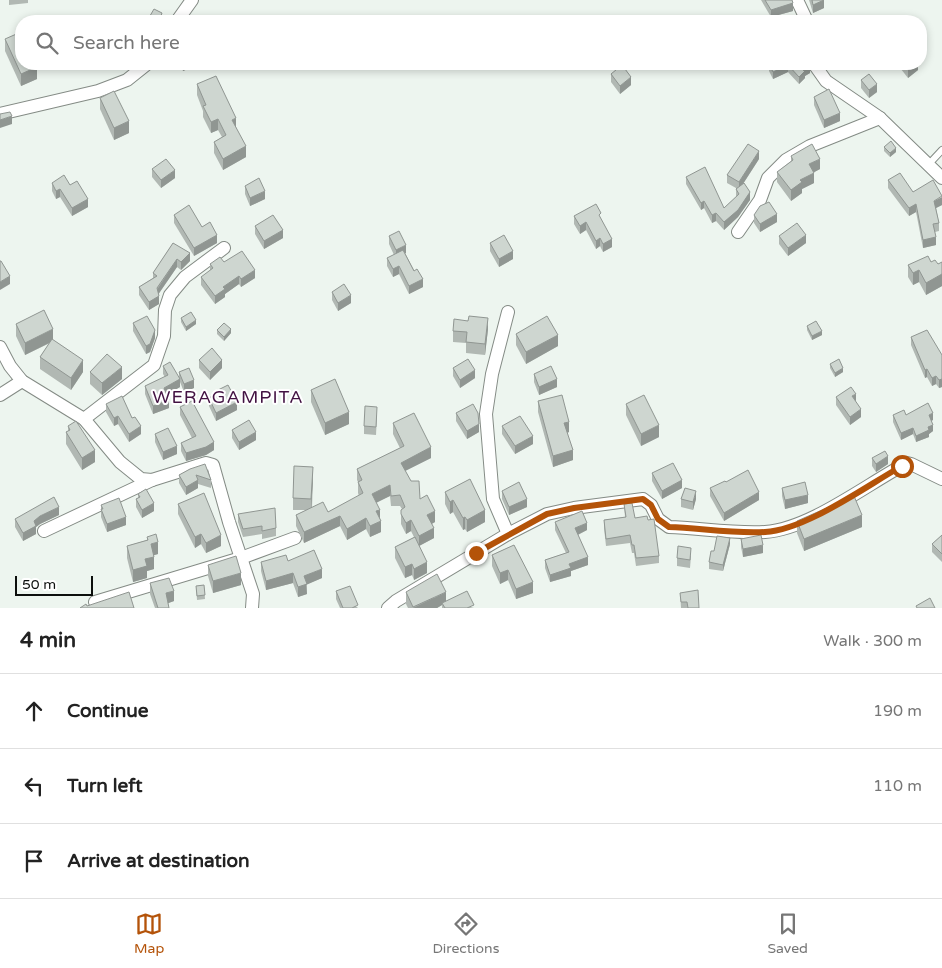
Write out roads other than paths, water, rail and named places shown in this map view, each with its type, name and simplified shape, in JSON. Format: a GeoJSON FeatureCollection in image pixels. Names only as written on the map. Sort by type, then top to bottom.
{"type":"FeatureCollection","features":[{"type":"Feature","properties":{"kind":"street"},"geometry":{"type":"LineString","coordinates":[[181,15],[192,0]]}},
{"type":"Feature","properties":{"kind":"street"},"geometry":{"type":"LineString","coordinates":[[797,0],[803,15]]}},
{"type":"Feature","properties":{"kind":"street"},"geometry":{"type":"LineString","coordinates":[[0,114],[98,91],[126,80],[139,70]]}},
{"type":"Feature","properties":{"kind":"street"},"geometry":{"type":"LineString","coordinates":[[818,70],[826,81],[880,118],[942,178]]}},
{"type":"Feature","properties":{"kind":"street"},"geometry":{"type":"LineString","coordinates":[[738,232],[760,200],[768,178],[786,160],[810,146],[880,118]]}},
{"type":"Feature","properties":{"kind":"street"},"geometry":{"type":"LineString","coordinates":[[84,419],[154,365],[164,336],[165,310],[170,295],[186,277],[224,248]]}},
{"type":"Feature","properties":{"kind":"street"},"geometry":{"type":"LineString","coordinates":[[508,312],[492,374],[486,414],[493,499],[508,534]]}},
{"type":"Feature","properties":{"kind":"street"},"geometry":{"type":"LineString","coordinates":[[0,347],[10,366],[22,381],[84,419],[120,462],[141,478],[152,480]]}},
{"type":"Feature","properties":{"kind":"street"},"geometry":{"type":"LineString","coordinates":[[0,395],[22,381]]}},
{"type":"Feature","properties":{"kind":"street"},"geometry":{"type":"LineString","coordinates":[[44,531],[152,480],[206,463],[213,465],[253,594],[252,608]]}},
{"type":"Feature","properties":{"kind":"street"},"geometry":{"type":"LineString","coordinates":[[388,608],[396,601],[508,534],[547,514],[574,508],[643,499],[651,505],[658,519],[669,527],[766,532],[790,527],[812,518],[907,463],[942,479]]}},
{"type":"Feature","properties":{"kind":"street"},"geometry":{"type":"LineString","coordinates":[[95,602],[241,558],[295,538]]}},
{"type":"Feature","properties":{"kind":"lane"},"geometry":{"type":"LineString","coordinates":[[928,165],[942,150]]}},
{"type":"Feature","properties":{"kind":"district","name":"WERAGAMPITA"},"geometry":{"type":"Point","coordinates":[228,397]}}]}
